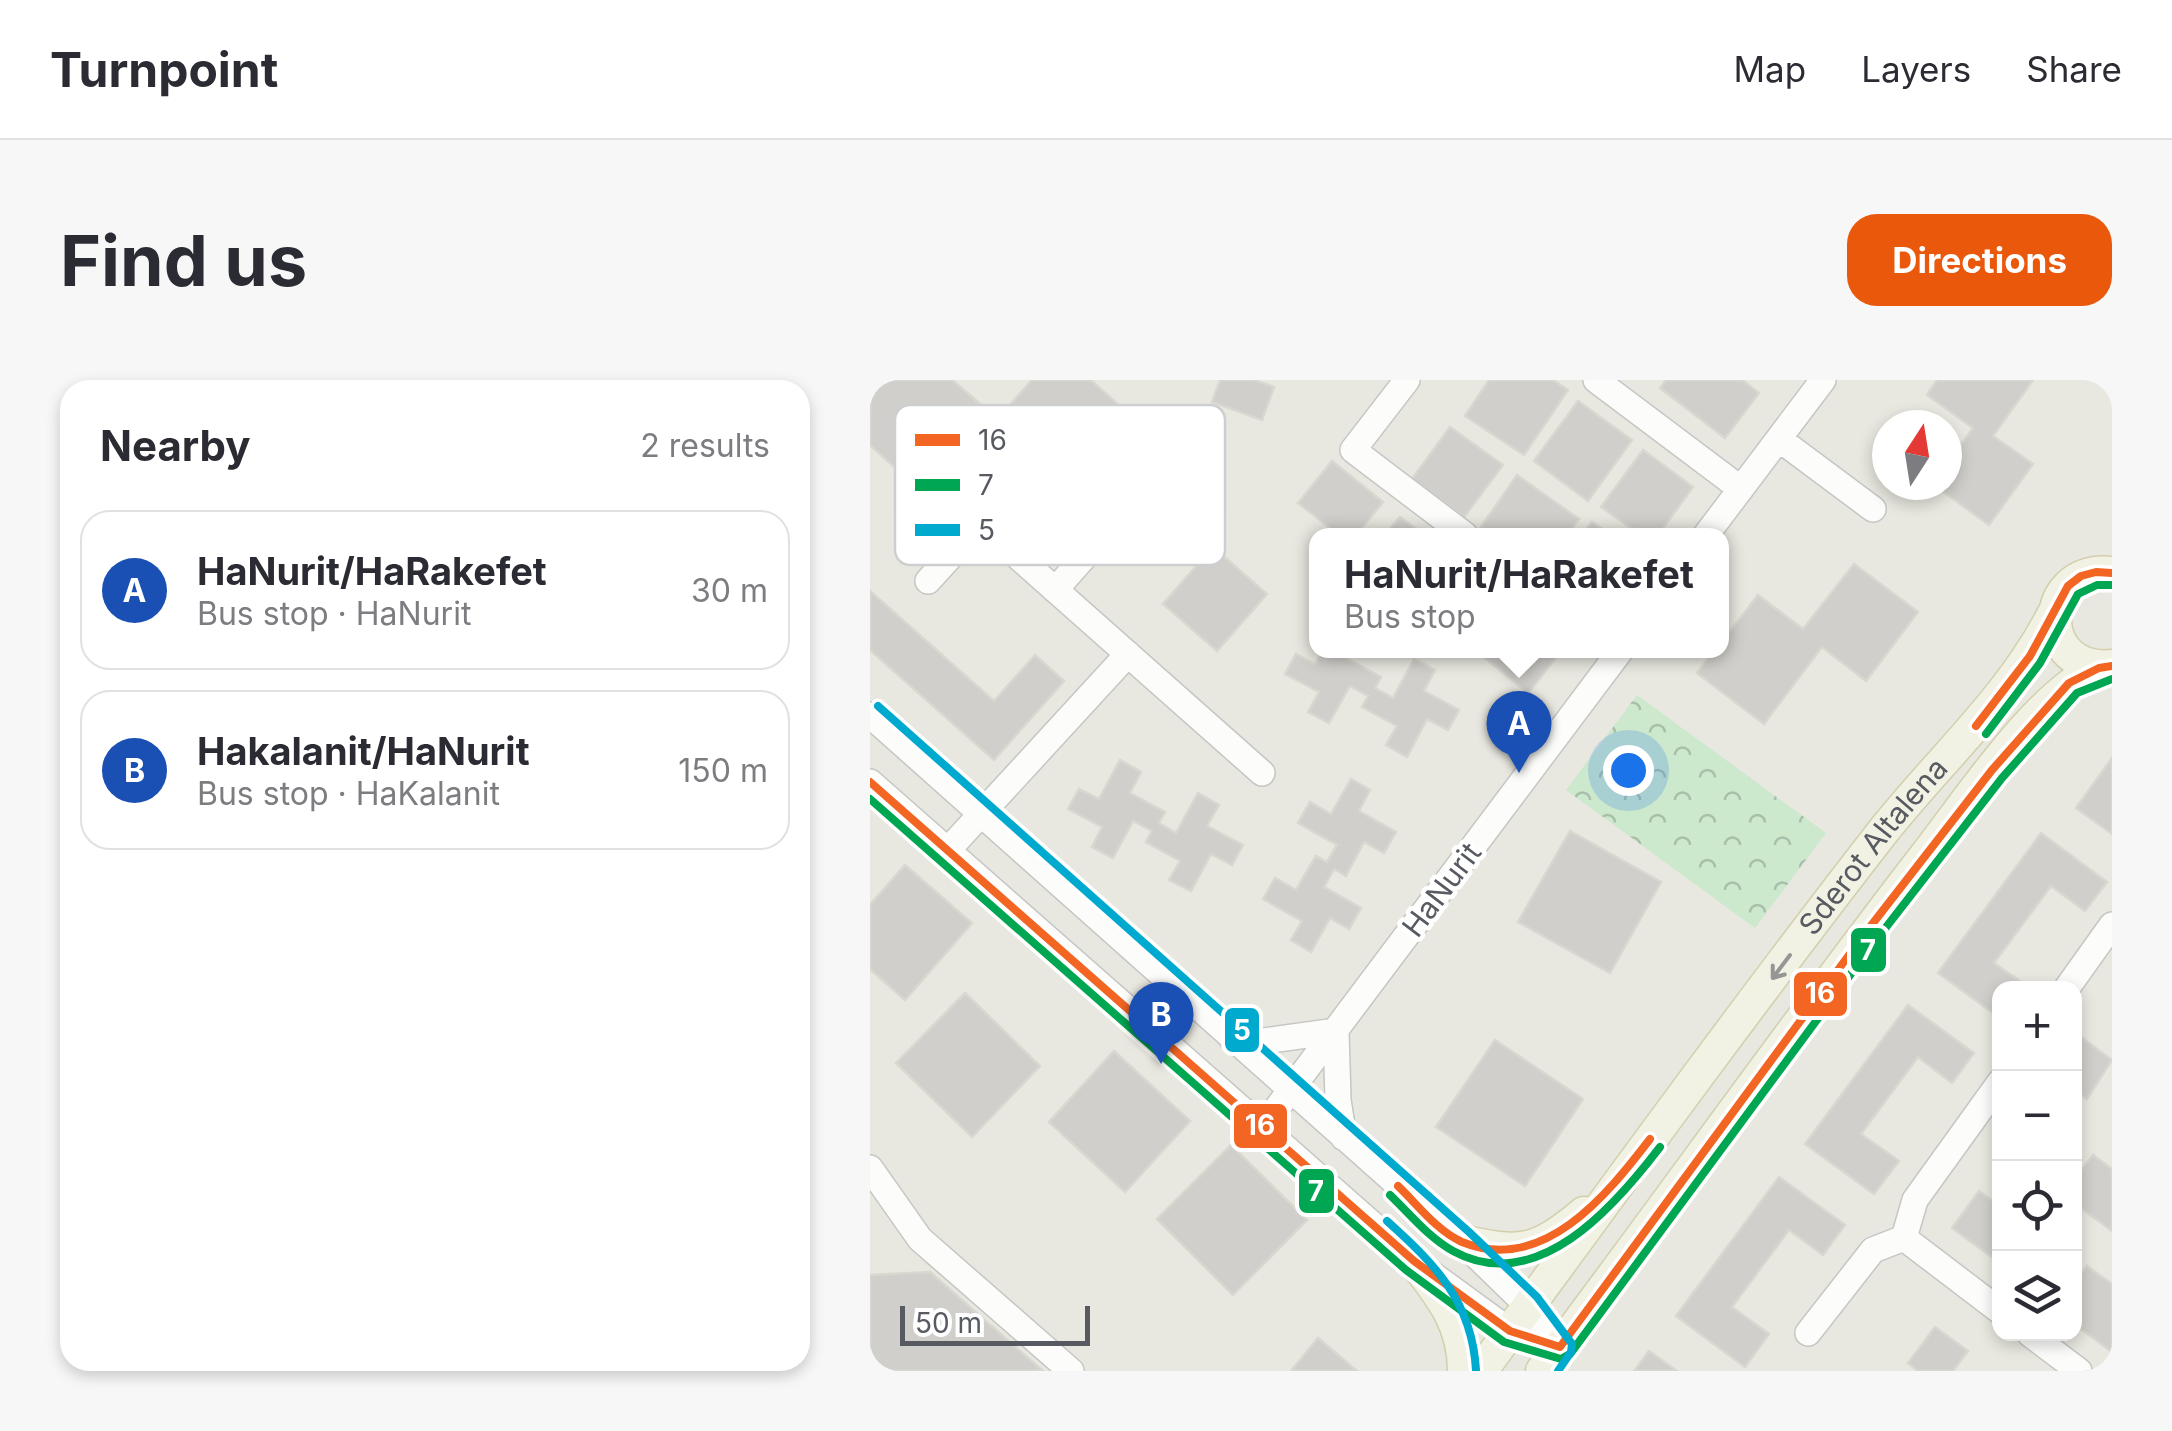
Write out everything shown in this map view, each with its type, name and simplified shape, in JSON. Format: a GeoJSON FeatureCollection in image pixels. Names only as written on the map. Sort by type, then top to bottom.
{"type":"FeatureCollection","features":[{"type":"Feature","properties":{"kind":"main road","name":"Sderot Altalena"},"geometry":{"type":"LineString","coordinates":[[1481,1371],[1614,1187],[1884,830],[1956,750],[2023,666],[2068,586],[2081,576],[2107,567]]}},
{"type":"Feature","properties":{"kind":"main road"},"geometry":{"type":"LineString","coordinates":[[2054,613],[2055,629],[2070,656],[2084,664],[2106,667]]}},
{"type":"Feature","properties":{"kind":"main road","name":"Sderot Altalena"},"geometry":{"type":"LineString","coordinates":[[1551,1359],[1863,936],[1992,770],[2055,695],[2070,683],[2106,667]]}},
{"type":"Feature","properties":{"kind":"main road"},"geometry":{"type":"LineString","coordinates":[[1460,1242],[1498,1250],[1529,1248],[1572,1222],[1614,1187]]}},
{"type":"Feature","properties":{"kind":"main road"},"geometry":{"type":"LineString","coordinates":[[1414,1261],[1451,1308],[1462,1336],[1464,1371]]}},
{"type":"Feature","properties":{"kind":"street"},"geometry":{"type":"LineString","coordinates":[[1407,380],[1353,450],[1455,528]]}},
{"type":"Feature","properties":{"kind":"street"},"geometry":{"type":"LineString","coordinates":[[1596,380],[1741,489]]}},
{"type":"Feature","properties":{"kind":"street"},"geometry":{"type":"LineString","coordinates":[[1712,528],[1822,380]]}},
{"type":"Feature","properties":{"kind":"street"},"geometry":{"type":"LineString","coordinates":[[1779,439],[1873,508]]}},
{"type":"Feature","properties":{"kind":"street"},"geometry":{"type":"LineString","coordinates":[[928,581],[943,565]]}},
{"type":"Feature","properties":{"kind":"street"},"geometry":{"type":"LineString","coordinates":[[1027,565],[1262,773]]}},
{"type":"Feature","properties":{"kind":"street"},"geometry":{"type":"LineString","coordinates":[[1055,590],[1077,565]]}},
{"type":"Feature","properties":{"kind":"street"},"geometry":{"type":"LineString","coordinates":[[948,851],[1128,654]]}},
{"type":"Feature","properties":{"kind":"street","name":"HaNurit"},"geometry":{"type":"LineString","coordinates":[[1262,1128],[1614,658]]}},
{"type":"Feature","properties":{"kind":"street"},"geometry":{"type":"LineString","coordinates":[[870,715],[1460,1242],[1551,1359]]}},
{"type":"Feature","properties":{"kind":"street"},"geometry":{"type":"LineString","coordinates":[[870,782],[1414,1261],[1519,1319]]}},
{"type":"Feature","properties":{"kind":"street"},"geometry":{"type":"LineString","coordinates":[[2072,981],[2112,925]]}},
{"type":"Feature","properties":{"kind":"street"},"geometry":{"type":"LineString","coordinates":[[1232,1038],[1264,1040],[1336,1032],[1338,1100],[1344,1138]]}},
{"type":"Feature","properties":{"kind":"street"},"geometry":{"type":"LineString","coordinates":[[1904,1238],[1915,1200],[1992,1093]]}},
{"type":"Feature","properties":{"kind":"street"},"geometry":{"type":"LineString","coordinates":[[870,1168],[920,1239],[1070,1371]]}},
{"type":"Feature","properties":{"kind":"street"},"geometry":{"type":"LineString","coordinates":[[1904,1238],[1992,1304]]}},
{"type":"Feature","properties":{"kind":"street"},"geometry":{"type":"LineString","coordinates":[[1808,1334],[1873,1250],[1904,1238]]}},
{"type":"Feature","properties":{"kind":"street"},"geometry":{"type":"LineString","coordinates":[[2039,1341],[2079,1371]]}},
{"type":"Feature","properties":{"kind":"green space"},"geometry":{"type":"Polygon","coordinates":[[[1637,695],[1826,833],[1755,928],[1566,790],[1637,695]]]}},
{"type":"Feature","properties":{"kind":"building"},"geometry":{"type":"Polygon","coordinates":[[[870,380],[952,380],[979,403],[895,405],[895,468],[870,445],[870,380]]]}},
{"type":"Feature","properties":{"kind":"building"},"geometry":{"type":"Polygon","coordinates":[[[1032,380],[1091,380],[1119,405],[1010,405],[1032,380]]]}},
{"type":"Feature","properties":{"kind":"building"},"geometry":{"type":"Polygon","coordinates":[[[1220,380],[1254,380],[1274,387],[1262,420],[1212,402],[1220,380]]]}},
{"type":"Feature","properties":{"kind":"building"},"geometry":{"type":"Polygon","coordinates":[[[1489,380],[1553,380],[1568,390],[1524,455],[1465,416],[1489,380]]]}},
{"type":"Feature","properties":{"kind":"building"},"geometry":{"type":"Polygon","coordinates":[[[1666,380],[1742,380],[1759,393],[1725,438],[1660,388],[1666,380]]]}},
{"type":"Feature","properties":{"kind":"building"},"geometry":{"type":"Polygon","coordinates":[[[1937,380],[2033,380],[1993,436],[2033,464],[1989,525],[1955,500],[1962,500],[1962,443],[1973,428],[1962,420],[1962,410],[1948,410],[1927,395],[1937,380]]]}},
{"type":"Feature","properties":{"kind":"building"},"geometry":{"type":"Polygon","coordinates":[[[1578,401],[1632,440],[1588,501],[1534,461],[1578,401]]]}},
{"type":"Feature","properties":{"kind":"building"},"geometry":{"type":"Polygon","coordinates":[[[1450,427],[1503,465],[1464,517],[1412,479],[1450,427]]]}},
{"type":"Feature","properties":{"kind":"building"},"geometry":{"type":"Polygon","coordinates":[[[1643,450],[1693,487],[1663,528],[1631,528],[1601,507],[1643,450]]]}},
{"type":"Feature","properties":{"kind":"building"},"geometry":{"type":"Polygon","coordinates":[[[1332,461],[1383,502],[1362,528],[1330,528],[1298,503],[1332,461]]]}},
{"type":"Feature","properties":{"kind":"building"},"geometry":{"type":"Polygon","coordinates":[[[1517,475],[1579,519],[1572,528],[1481,527],[1517,475]]]}},
{"type":"Feature","properties":{"kind":"building"},"geometry":{"type":"Polygon","coordinates":[[[1400,517],[1414,528],[1391,528],[1400,517]]]}},
{"type":"Feature","properties":{"kind":"building"},"geometry":{"type":"Polygon","coordinates":[[[1225,557],[1267,594],[1217,651],[1163,604],[1197,565],[1225,565],[1225,557]]]}},
{"type":"Feature","properties":{"kind":"building"},"geometry":{"type":"Polygon","coordinates":[[[1854,564],[1918,612],[1866,681],[1822,647],[1764,724],[1697,673],[1709,658],[1729,658],[1729,633],[1758,595],[1803,629],[1854,564]]]}},
{"type":"Feature","properties":{"kind":"building"},"geometry":{"type":"Polygon","coordinates":[[[870,591],[994,701],[1035,655],[1064,681],[994,760],[870,650],[870,591]]]}},
{"type":"Feature","properties":{"kind":"building"},"geometry":{"type":"Polygon","coordinates":[[[1296,654],[1315,664],[1318,658],[1346,658],[1381,677],[1375,688],[1393,698],[1414,659],[1435,670],[1424,691],[1459,710],[1448,730],[1427,719],[1407,757],[1386,745],[1397,726],[1362,707],[1368,696],[1350,686],[1329,723],[1308,712],[1319,692],[1285,674],[1296,654]]]}},
{"type":"Feature","properties":{"kind":"building"},"geometry":{"type":"Polygon","coordinates":[[[1485,658],[1556,658],[1528,693],[1485,658]]]}},
{"type":"Feature","properties":{"kind":"building"},"geometry":{"type":"Polygon","coordinates":[[[2112,758],[2112,834],[2076,808],[2112,758]]]}},
{"type":"Feature","properties":{"kind":"building"},"geometry":{"type":"Polygon","coordinates":[[[1120,760],[1141,772],[1130,793],[1165,812],[1159,823],[1176,833],[1198,793],[1219,805],[1207,826],[1243,845],[1232,865],[1211,854],[1191,891],[1169,880],[1180,861],[1146,842],[1152,831],[1133,821],[1113,858],[1092,847],[1102,827],[1068,809],[1079,789],[1099,799],[1120,760]]]}},
{"type":"Feature","properties":{"kind":"building"},"geometry":{"type":"Polygon","coordinates":[[[1351,779],[1370,790],[1359,811],[1396,832],[1384,853],[1364,842],[1346,876],[1334,869],[1324,887],[1361,908],[1349,929],[1330,918],[1311,952],[1291,940],[1302,921],[1263,899],[1275,878],[1296,890],[1316,856],[1327,862],[1337,845],[1298,823],[1310,802],[1331,814],[1351,779]]]}},
{"type":"Feature","properties":{"kind":"building"},"geometry":{"type":"Polygon","coordinates":[[[1570,831],[1661,882],[1610,973],[1518,922],[1570,831]]]}},
{"type":"Feature","properties":{"kind":"building"},"geometry":{"type":"Polygon","coordinates":[[[2041,833],[2107,882],[2085,911],[2051,886],[1994,963],[2020,981],[1992,981],[1992,1012],[1938,973],[2041,833]]]}},
{"type":"Feature","properties":{"kind":"building"},"geometry":{"type":"Polygon","coordinates":[[[905,865],[972,923],[905,1000],[870,969],[870,905],[905,865]]]}},
{"type":"Feature","properties":{"kind":"building"},"geometry":{"type":"Polygon","coordinates":[[[965,993],[1040,1066],[972,1137],[896,1063],[965,993]]]}},
{"type":"Feature","properties":{"kind":"building"},"geometry":{"type":"Polygon","coordinates":[[[1908,1005],[1974,1053],[1952,1083],[1918,1057],[1861,1134],[1899,1161],[1874,1194],[1805,1144],[1908,1005]]]}},
{"type":"Feature","properties":{"kind":"building"},"geometry":{"type":"Polygon","coordinates":[[[2082,1038],[2112,1060],[2087,1099],[2082,1096],[2082,1038]]]}},
{"type":"Feature","properties":{"kind":"building"},"geometry":{"type":"Polygon","coordinates":[[[1495,1040],[1583,1099],[1525,1186],[1436,1127],[1495,1040]]]}},
{"type":"Feature","properties":{"kind":"building"},"geometry":{"type":"Polygon","coordinates":[[[1114,1051],[1190,1121],[1125,1192],[1049,1122],[1114,1051]]]}},
{"type":"Feature","properties":{"kind":"building"},"geometry":{"type":"Polygon","coordinates":[[[1231,1145],[1307,1220],[1233,1295],[1157,1219],[1231,1145]]]}},
{"type":"Feature","properties":{"kind":"building"},"geometry":{"type":"Polygon","coordinates":[[[2093,1155],[2112,1169],[2112,1231],[2082,1209],[2082,1169],[2093,1155]]]}},
{"type":"Feature","properties":{"kind":"building"},"geometry":{"type":"Polygon","coordinates":[[[1779,1177],[1845,1225],[1823,1255],[1789,1230],[1732,1307],[1769,1334],[1745,1367],[1676,1316],[1779,1177]]]}},
{"type":"Feature","properties":{"kind":"building"},"geometry":{"type":"Polygon","coordinates":[[[1979,1191],[1992,1200],[1992,1257],[1952,1228],[1979,1191]]]}},
{"type":"Feature","properties":{"kind":"building"},"geometry":{"type":"Polygon","coordinates":[[[2087,1266],[2112,1284],[2112,1352],[2082,1330],[2082,1272],[2087,1266]]]}},
{"type":"Feature","properties":{"kind":"building"},"geometry":{"type":"Polygon","coordinates":[[[930,1272],[1043,1371],[874,1371],[870,1367],[870,1275],[930,1272]]]}},
{"type":"Feature","properties":{"kind":"building"},"geometry":{"type":"Polygon","coordinates":[[[1935,1327],[1968,1351],[1953,1371],[1918,1371],[1908,1363],[1935,1327]]]}},
{"type":"Feature","properties":{"kind":"building"},"geometry":{"type":"Polygon","coordinates":[[[1318,1338],[1357,1371],[1291,1371],[1318,1338]]]}},
{"type":"Feature","properties":{"kind":"building"},"geometry":{"type":"Polygon","coordinates":[[[1649,1351],[1677,1371],[1634,1371],[1649,1351]]]}},
{"type":"Feature","properties":{"kind":"transit line","name":"16"},"geometry":{"type":"LineString","coordinates":[[1976,726],[2030,656],[2068,586],[2081,576],[2112,573]]}},
{"type":"Feature","properties":{"kind":"transit line","name":"7"},"geometry":{"type":"LineString","coordinates":[[1986,734],[2040,663],[2078,594],[2097,585],[2111,585]]}},
{"type":"Feature","properties":{"kind":"transit line","name":"16"},"geometry":{"type":"LineString","coordinates":[[870,782],[1414,1261],[1510,1331],[1560,1347],[1863,936],[1992,770],[2069,683],[2112,666]]}},
{"type":"Feature","properties":{"kind":"transit line","name":"7"},"geometry":{"type":"LineString","coordinates":[[870,799],[1406,1270],[1504,1342],[1561,1359],[1570,1354],[1873,944],[2002,778],[2077,693],[2112,679]]}},
{"type":"Feature","properties":{"kind":"transit line","name":"5"},"geometry":{"type":"LineString","coordinates":[[878,706],[1537,1297],[1572,1344],[1558,1371]]}},
{"type":"Feature","properties":{"kind":"transit line","name":"16"},"geometry":{"type":"LineString","coordinates":[[1398,1186],[1436,1224],[1462,1242],[1492,1249],[1520,1248],[1546,1239],[1593,1205],[1650,1139]]}},
{"type":"Feature","properties":{"kind":"transit line","name":"7"},"geometry":{"type":"LineString","coordinates":[[1390,1195],[1427,1232],[1453,1251],[1484,1262],[1514,1262],[1544,1254],[1597,1218],[1660,1147]]}},
{"type":"Feature","properties":{"kind":"transit line","name":"5"},"geometry":{"type":"LineString","coordinates":[[1387,1221],[1448,1286],[1467,1324],[1476,1370]]}},
{"type":"Feature","properties":{"kind":"place","name":"HaNurit/HaRakefet"},"geometry":{"type":"Point","coordinates":[1519,773]}},
{"type":"Feature","properties":{"kind":"place","name":"Hakalanit/HaNurit"},"geometry":{"type":"Point","coordinates":[1161,1064]}}]}
